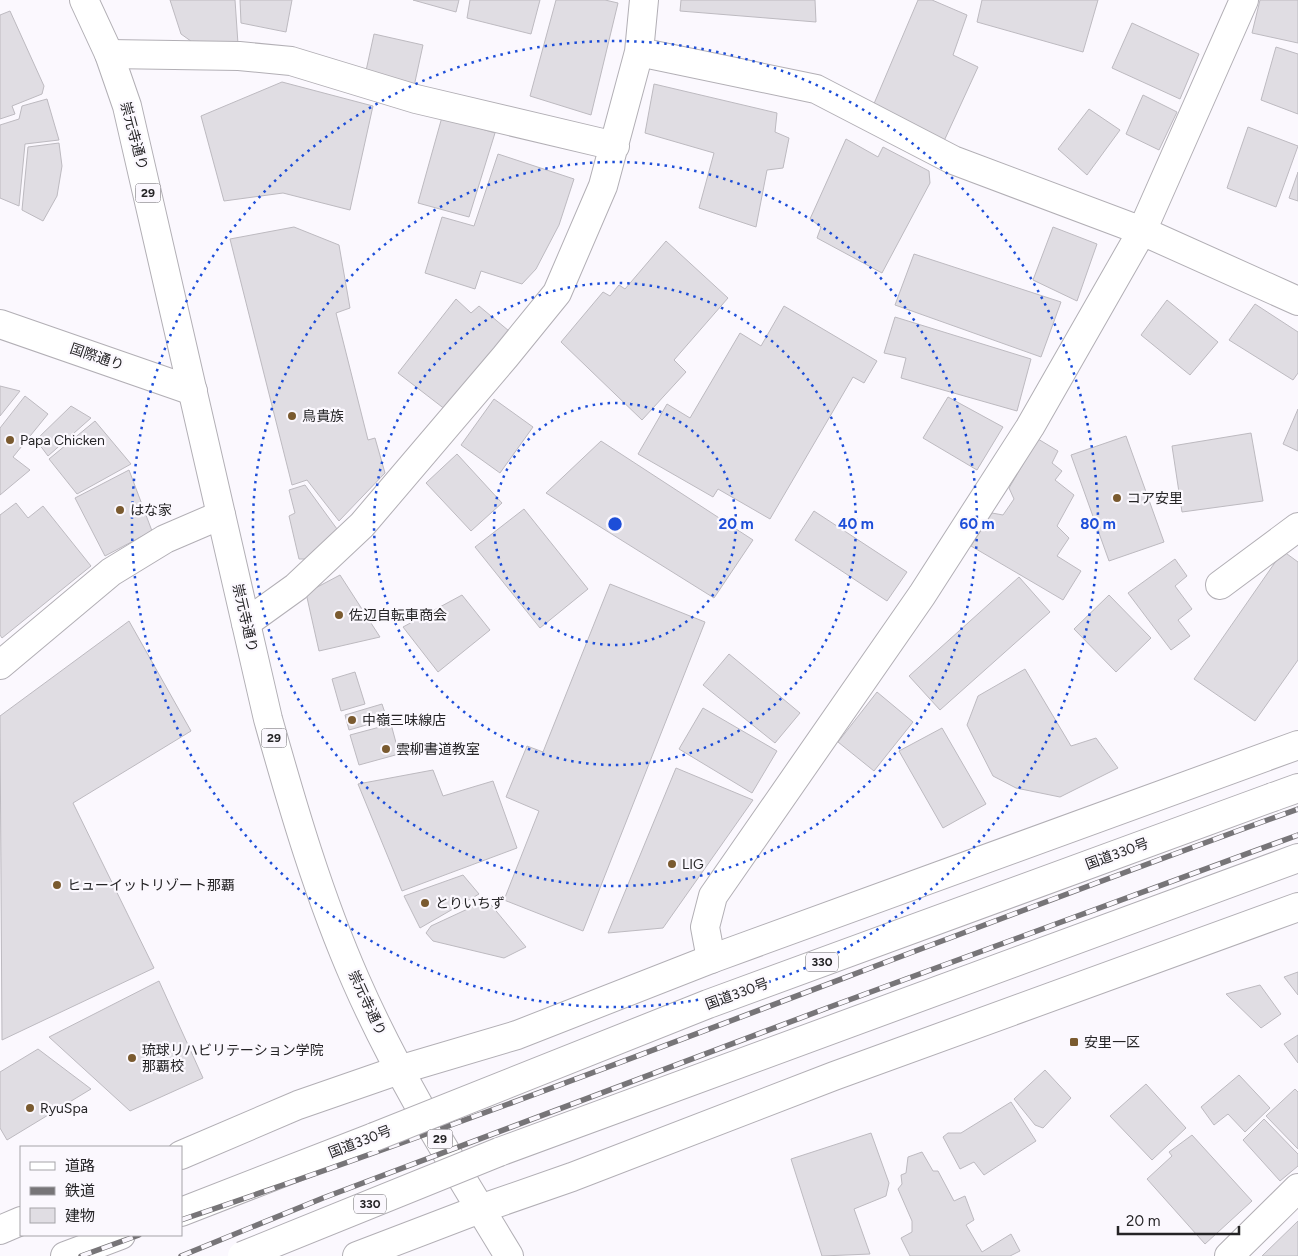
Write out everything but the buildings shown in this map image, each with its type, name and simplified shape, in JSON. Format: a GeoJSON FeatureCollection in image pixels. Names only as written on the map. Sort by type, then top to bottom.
{"type":"FeatureCollection","features":[{"type":"Feature","properties":{"kind":"main road","name":"崇元寺通り"},"geometry":{"type":"LineString","coordinates":[[84,0],[109,54],[127,106],[246,623],[287,788],[322,894],[356,982],[399,1070],[480,1209]]}},
{"type":"Feature","properties":{"kind":"main road"},"geometry":{"type":"LineString","coordinates":[[246,623],[296,587],[362,525],[505,358],[557,293],[603,186],[639,52],[644,0]]}},
{"type":"Feature","properties":{"kind":"main road"},"geometry":{"type":"LineString","coordinates":[[711,959],[706,927],[713,896],[922,595],[1030,427],[1142,231],[1244,0]]}},
{"type":"Feature","properties":{"kind":"main road"},"geometry":{"type":"LineString","coordinates":[[639,52],[816,89],[953,160],[1142,231],[1298,301]]}},
{"type":"Feature","properties":{"kind":"main road"},"geometry":{"type":"LineString","coordinates":[[109,54],[239,56],[291,61],[416,100],[614,146]]}},
{"type":"Feature","properties":{"kind":"main road","name":"国際通り"},"geometry":{"type":"LineString","coordinates":[[0,324],[193,391]]}},
{"type":"Feature","properties":{"kind":"main road"},"geometry":{"type":"LineString","coordinates":[[0,665],[111,572],[166,539],[221,515]]}},
{"type":"Feature","properties":{"kind":"main road"},"geometry":{"type":"LineString","coordinates":[[1220,585],[1298,527]]}},
{"type":"Feature","properties":{"kind":"main road"},"geometry":{"type":"LineString","coordinates":[[182,1155],[298,1105],[399,1070],[517,1035],[711,959],[1298,745]]}},
{"type":"Feature","properties":{"kind":"main road","name":"国道330号"},"geometry":{"type":"LineString","coordinates":[[182,1212],[708,1004],[1286,792]]}},
{"type":"Feature","properties":{"kind":"main road","name":"330"},"geometry":{"type":"LineString","coordinates":[[242,1256],[499,1152],[1297,858]]}},
{"type":"Feature","properties":{"kind":"main road"},"geometry":{"type":"LineString","coordinates":[[357,1256],[480,1209],[572,1178],[843,1072],[1298,907]]}},
{"type":"Feature","properties":{"kind":"main road"},"geometry":{"type":"LineString","coordinates":[[1229,1256],[1298,1188]]}},
{"type":"Feature","properties":{"kind":"main road","name":"29"},"geometry":{"type":"LineString","coordinates":[[480,1209],[509,1256]]}},
{"type":"Feature","properties":{"kind":"main road"},"geometry":{"type":"LineString","coordinates":[[0,1230],[20,1221]]}},
{"type":"Feature","properties":{"kind":"main road"},"geometry":{"type":"LineString","coordinates":[[65,1256],[118,1236]]}},
{"type":"Feature","properties":{"kind":"railway"},"geometry":{"type":"LineString","coordinates":[[182,1220],[462,1121],[1298,809]]}},
{"type":"Feature","properties":{"kind":"railway"},"geometry":{"type":"LineString","coordinates":[[181,1256],[323,1198],[827,1008],[1298,835]]}},
{"type":"Feature","properties":{"kind":"railway"},"geometry":{"type":"LineString","coordinates":[[81,1256],[136,1236]]}},
{"type":"Feature","properties":{"kind":"place","name":"鳥貴族"},"geometry":{"type":"Point","coordinates":[292,416]}},
{"type":"Feature","properties":{"kind":"place","name":"Papa Chicken"},"geometry":{"type":"Point","coordinates":[10,440]}},
{"type":"Feature","properties":{"kind":"place","name":"コア安里"},"geometry":{"type":"Point","coordinates":[1117,498]}},
{"type":"Feature","properties":{"kind":"place","name":"はな家"},"geometry":{"type":"Point","coordinates":[120,510]}},
{"type":"Feature","properties":{"kind":"place","name":"佐辺自転車商会"},"geometry":{"type":"Point","coordinates":[339,615]}},
{"type":"Feature","properties":{"kind":"place","name":"中嶺三味線店"},"geometry":{"type":"Point","coordinates":[352,720]}},
{"type":"Feature","properties":{"kind":"place","name":"雲柳書道教室"},"geometry":{"type":"Point","coordinates":[386,749]}},
{"type":"Feature","properties":{"kind":"place","name":"LIG"},"geometry":{"type":"Point","coordinates":[672,864]}},
{"type":"Feature","properties":{"kind":"place","name":"ヒューイットリゾート那覇"},"geometry":{"type":"Point","coordinates":[57,885]}},
{"type":"Feature","properties":{"kind":"place","name":"とりいちず"},"geometry":{"type":"Point","coordinates":[425,903]}},
{"type":"Feature","properties":{"kind":"place","name":"安里一区"},"geometry":{"type":"Point","coordinates":[1074,1042]}},
{"type":"Feature","properties":{"kind":"place","name":"琉球リハビリテーション学院 那覇校"},"geometry":{"type":"Point","coordinates":[132,1058]}},
{"type":"Feature","properties":{"kind":"place","name":"RyuSpa"},"geometry":{"type":"Point","coordinates":[30,1108]}}]}
